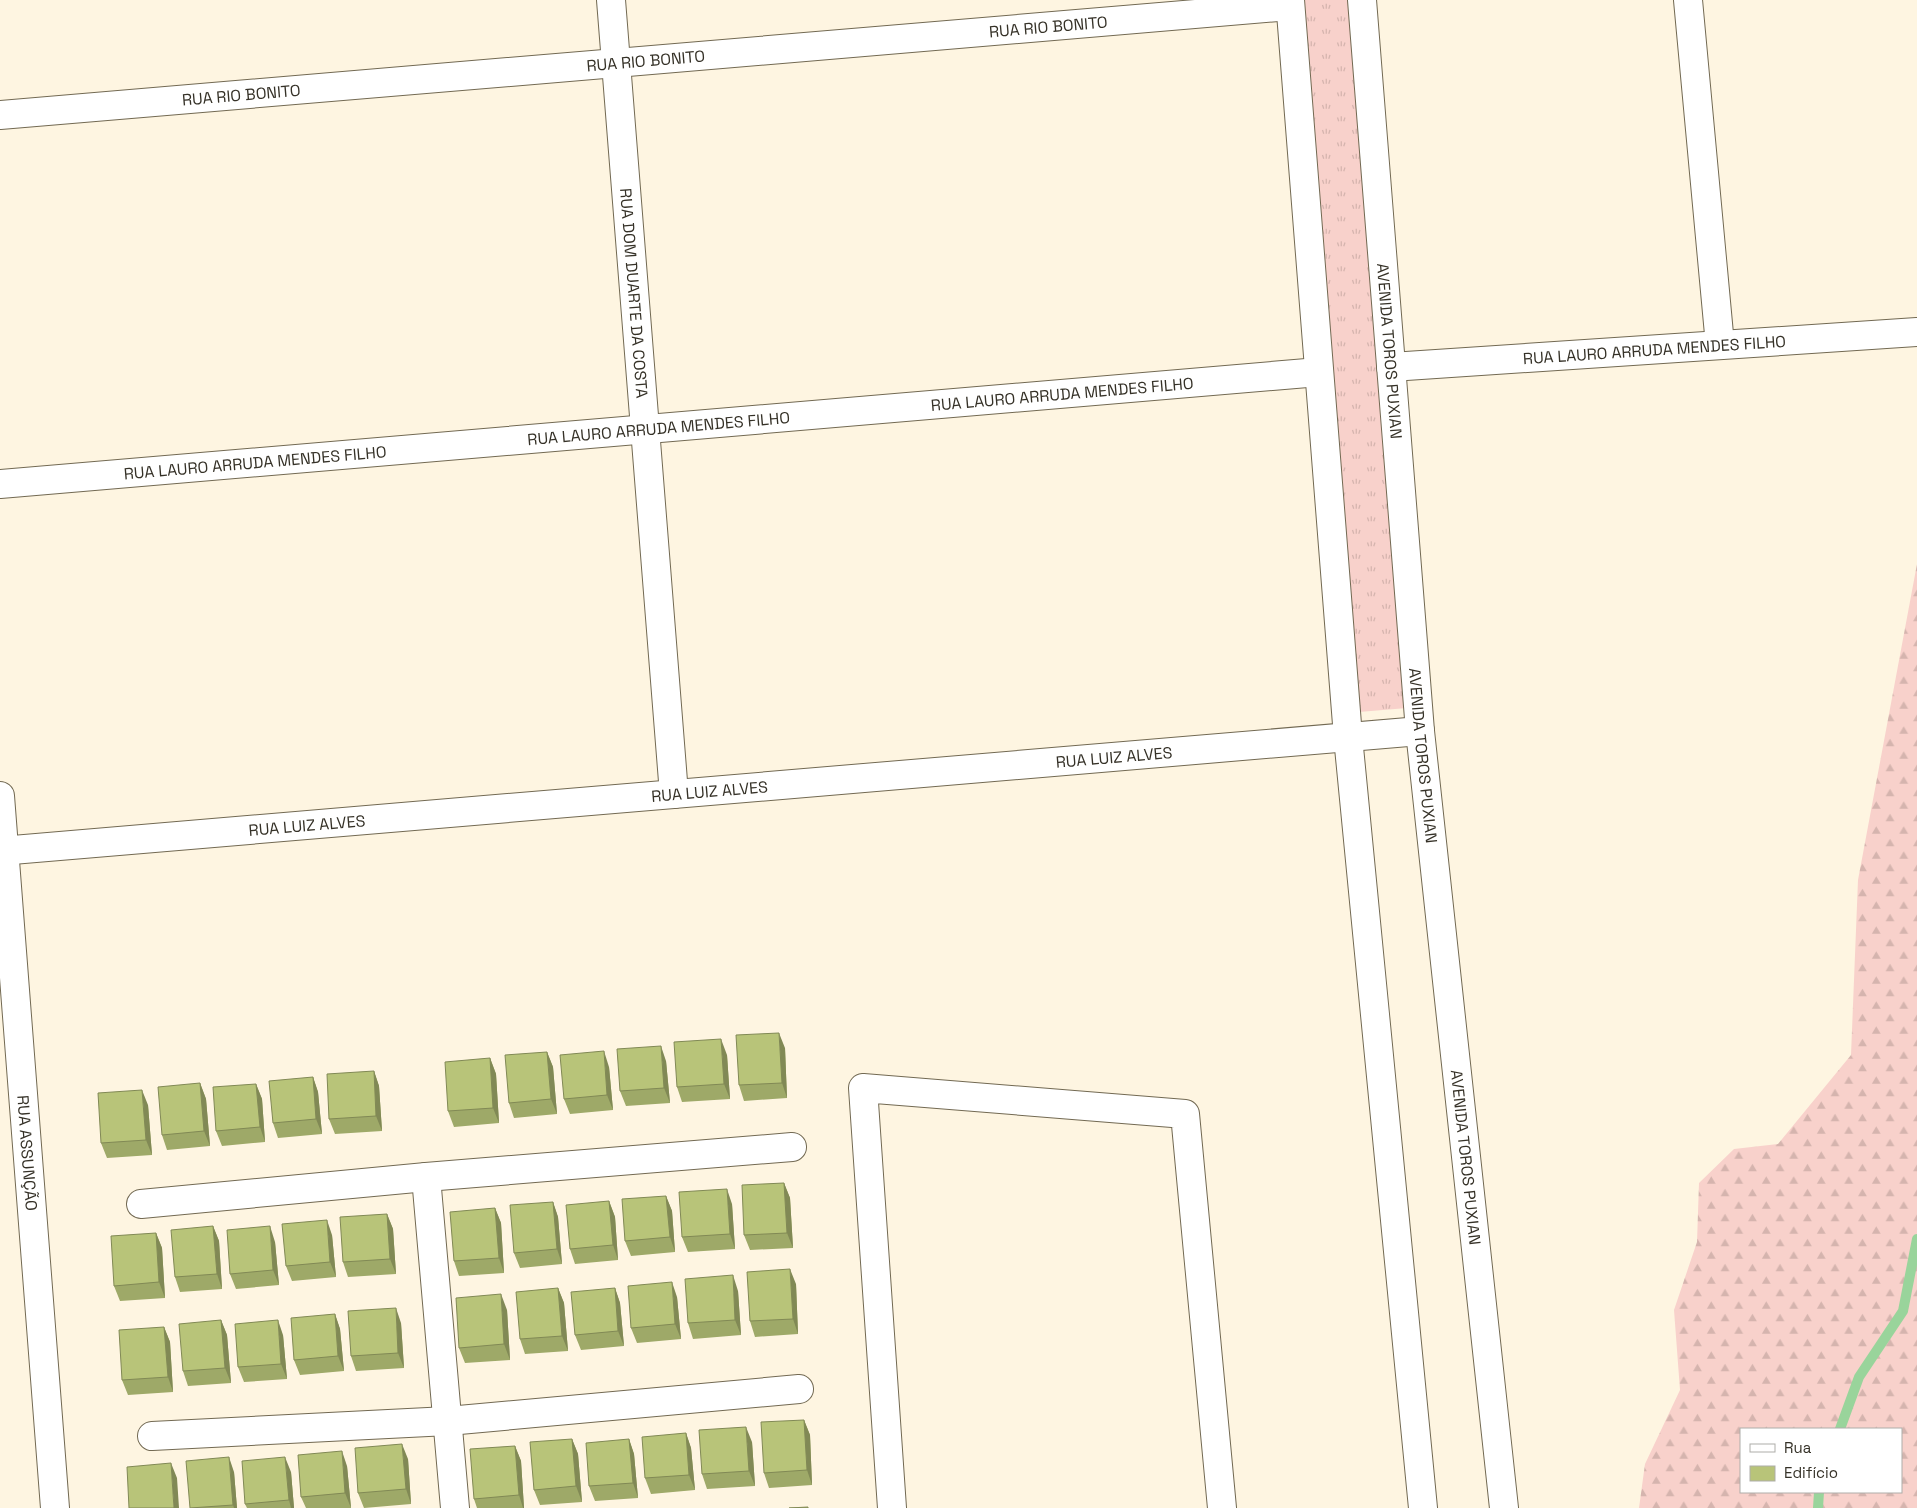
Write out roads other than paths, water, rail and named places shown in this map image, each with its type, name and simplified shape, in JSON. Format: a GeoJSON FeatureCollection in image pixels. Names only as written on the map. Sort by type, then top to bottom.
{"type":"FeatureCollection","features":[{"type":"Feature","properties":{"kind":"street","name":"RUA DOM DUARTE DA COSTA"},"geometry":{"type":"LineString","coordinates":[[611,0],[674,794]]}},
{"type":"Feature","properties":{"kind":"street","name":"AVENIDA TOROS PUXIAN"},"geometry":{"type":"LineString","coordinates":[[1362,0],[1420,731],[1504,1508]]}},
{"type":"Feature","properties":{"kind":"street"},"geometry":{"type":"LineString","coordinates":[[1688,0],[1720,345]]}},
{"type":"Feature","properties":{"kind":"street","name":"RUA RIO BONITO"},"geometry":{"type":"LineString","coordinates":[[0,115],[1290,3]]}},
{"type":"Feature","properties":{"kind":"street"},"geometry":{"type":"LineString","coordinates":[[1290,3],[1348,737],[1423,1508]]}},
{"type":"Feature","properties":{"kind":"street","name":"RUA LAURO ARRUDA MENDES FILHO"},"geometry":{"type":"LineString","coordinates":[[1391,367],[1917,332]]}},
{"type":"Feature","properties":{"kind":"street","name":"RUA LAURO ARRUDA MENDES FILHO"},"geometry":{"type":"LineString","coordinates":[[0,484],[1319,372]]}},
{"type":"Feature","properties":{"kind":"street","name":"RUA LUIZ ALVES"},"geometry":{"type":"LineString","coordinates":[[2,851],[1420,731]]}},
{"type":"Feature","properties":{"kind":"street","name":"RUA ASSUNÇÃO"},"geometry":{"type":"LineString","coordinates":[[0,796],[2,851],[56,1508]]}},
{"type":"Feature","properties":{"kind":"street"},"geometry":{"type":"LineString","coordinates":[[892,1508],[863,1088],[1186,1114],[1222,1508]]}},
{"type":"Feature","properties":{"kind":"street"},"geometry":{"type":"LineString","coordinates":[[141,1204],[426,1177],[792,1147]]}},
{"type":"Feature","properties":{"kind":"street"},"geometry":{"type":"LineString","coordinates":[[426,1177],[455,1508]]}},
{"type":"Feature","properties":{"kind":"street"},"geometry":{"type":"LineString","coordinates":[[152,1436],[448,1421],[799,1389]]}},
{"type":"Feature","properties":{"kind":"waterway"},"geometry":{"type":"LineString","coordinates":[[1840,1428],[1859,1377],[1903,1311],[1917,1239]]}},
{"type":"Feature","properties":{"kind":"waterway"},"geometry":{"type":"LineString","coordinates":[[1818,1508],[1819,1493]]}}]}
